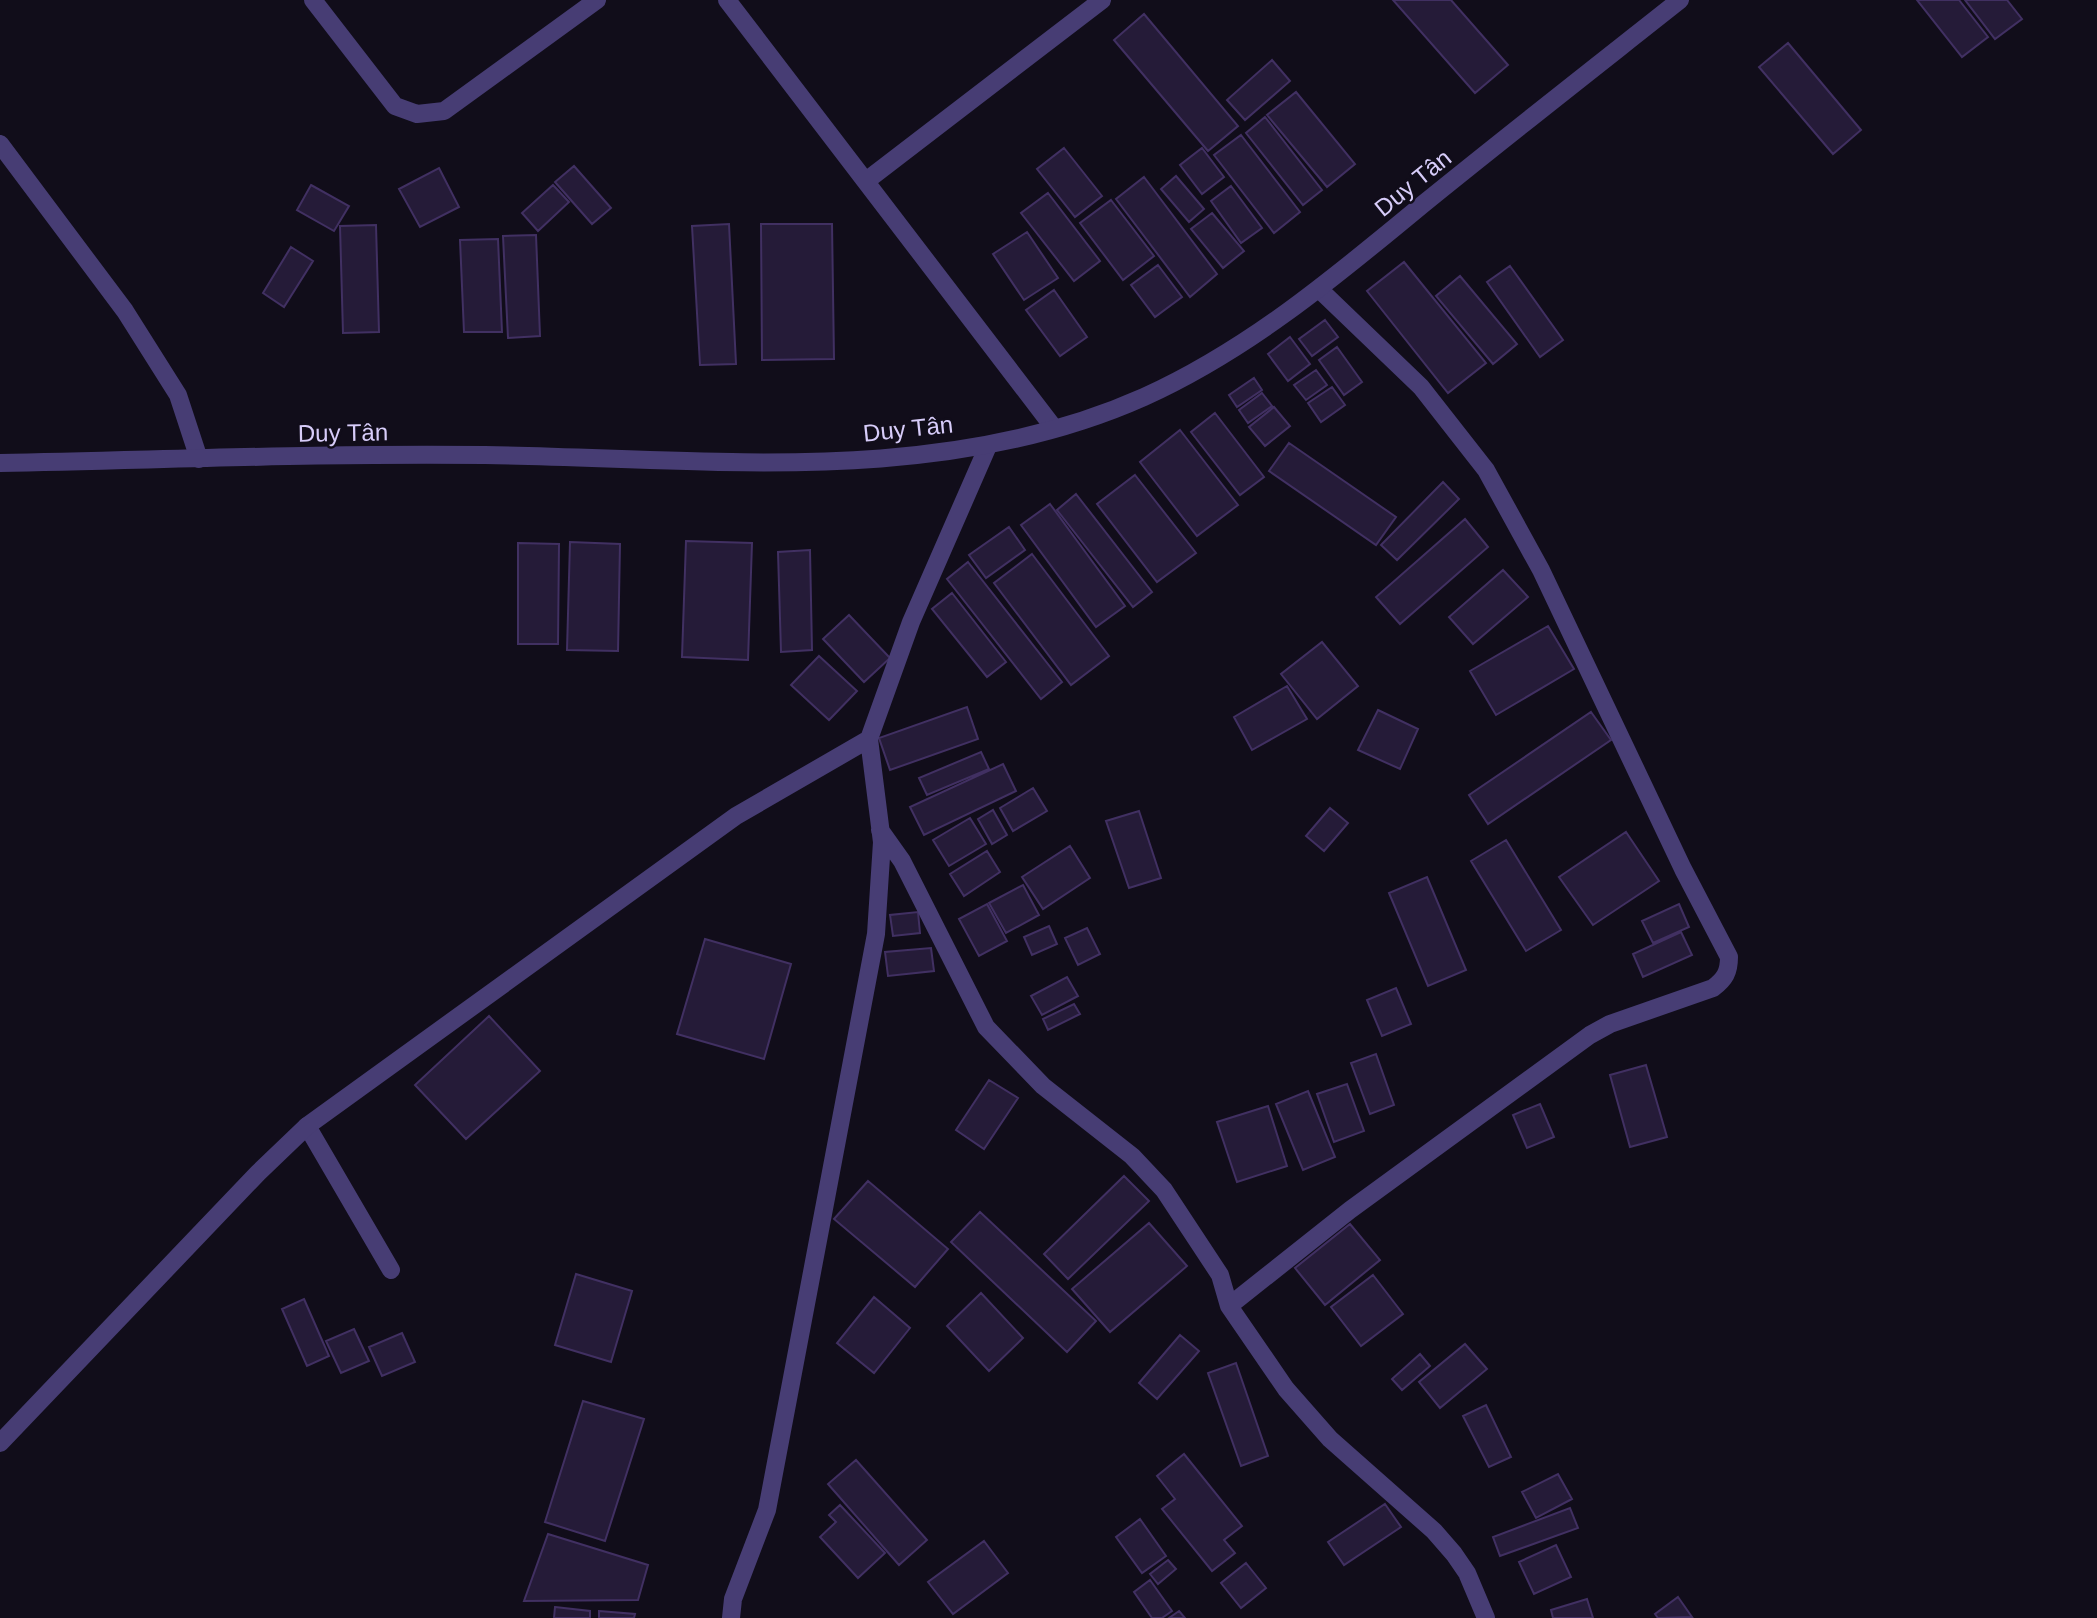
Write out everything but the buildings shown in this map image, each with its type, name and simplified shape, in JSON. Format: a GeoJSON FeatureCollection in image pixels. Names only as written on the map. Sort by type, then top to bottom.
{"type":"FeatureCollection","features":[{"type":"Feature","properties":{"kind":"street"},"geometry":{"type":"LineString","coordinates":[[313,0],[395,106],[417,114],[444,111],[597,0]]}},
{"type":"Feature","properties":{"kind":"street"},"geometry":{"type":"LineString","coordinates":[[727,0],[1054,428]]}},
{"type":"Feature","properties":{"kind":"street"},"geometry":{"type":"LineString","coordinates":[[866,181],[1102,0]]}},
{"type":"Feature","properties":{"kind":"street","name":"Duy Tân"},"geometry":{"type":"LineString","coordinates":[[0,463],[481,455],[810,464],[988,446],[1054,428],[1144,397],[1235,348],[1320,290],[1678,1]]}},
{"type":"Feature","properties":{"kind":"street"},"geometry":{"type":"LineString","coordinates":[[0,144],[125,311],[178,395],[199,459]]}},
{"type":"Feature","properties":{"kind":"street"},"geometry":{"type":"LineString","coordinates":[[1229,1306],[1350,1210],[1590,1035],[1610,1024],[1713,988],[1724,980],[1729,967],[1729,957],[1683,869],[1541,570],[1486,470],[1421,387],[1320,290]]}},
{"type":"Feature","properties":{"kind":"street"},"geometry":{"type":"LineString","coordinates":[[731,1618],[733,1599],[767,1510],[799,1357],[876,934],[880,830],[869,739],[911,622],[988,446]]}},
{"type":"Feature","properties":{"kind":"street"},"geometry":{"type":"LineString","coordinates":[[0,1443],[258,1173],[307,1126],[736,816],[869,739]]}},
{"type":"Feature","properties":{"kind":"street"},"geometry":{"type":"LineString","coordinates":[[880,830],[902,861],[986,1027],[1043,1086],[1132,1156],[1164,1190],[1220,1275],[1229,1306],[1286,1389],[1330,1439],[1434,1531],[1467,1573],[1486,1618]]}},
{"type":"Feature","properties":{"kind":"street"},"geometry":{"type":"LineString","coordinates":[[307,1126],[391,1270]]}}]}
